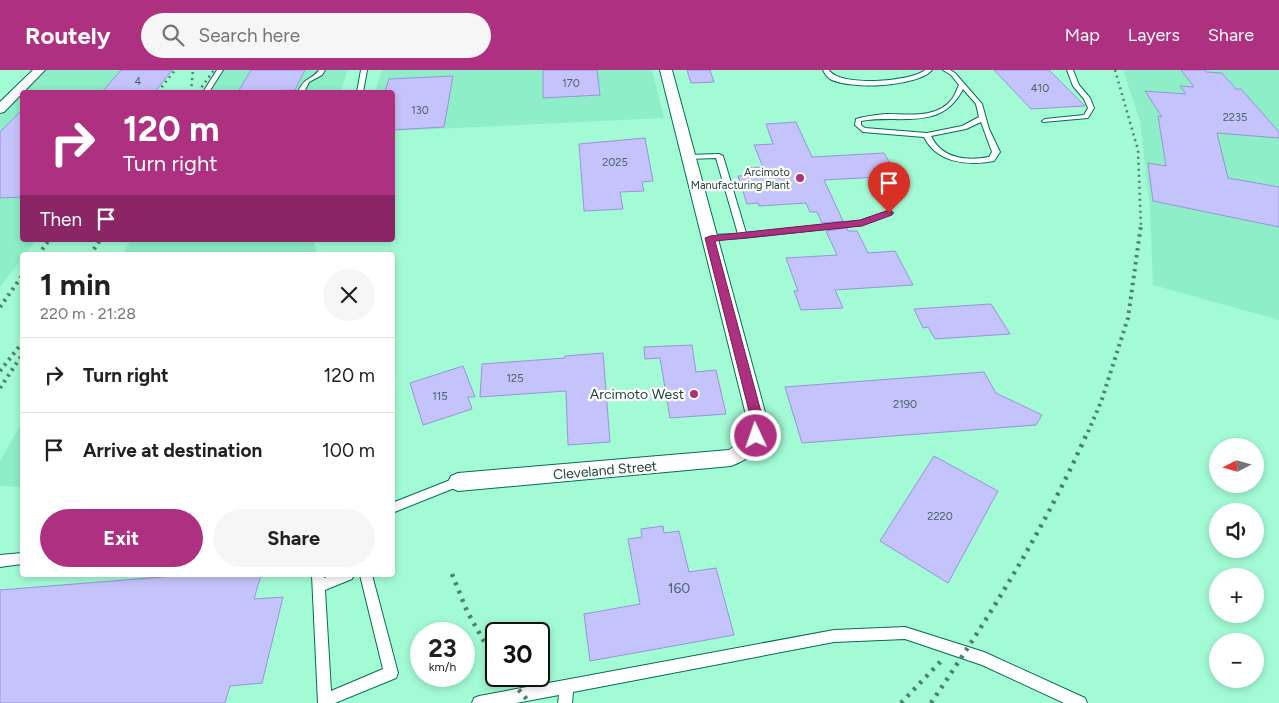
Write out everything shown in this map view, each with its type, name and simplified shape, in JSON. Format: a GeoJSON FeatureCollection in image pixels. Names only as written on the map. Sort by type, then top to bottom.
{"type":"FeatureCollection","features":[{"type":"Feature","properties":{"kind":"street"},"geometry":{"type":"LineString","coordinates":[[0,110],[40,70]]}},
{"type":"Feature","properties":{"kind":"street"},"geometry":{"type":"LineString","coordinates":[[666,70],[710,238]]}},
{"type":"Feature","properties":{"kind":"street","name":"Cleveland Street"},"geometry":{"type":"LineString","coordinates":[[458,482],[715,460],[741,454],[749,447],[756,436],[758,423],[710,238]]}},
{"type":"Feature","properties":{"kind":"lane"},"geometry":{"type":"LineString","coordinates":[[207,90],[220,70]]}},
{"type":"Feature","properties":{"kind":"lane"},"geometry":{"type":"LineString","coordinates":[[302,90],[307,81],[320,74],[322,70]]}},
{"type":"Feature","properties":{"kind":"lane"},"geometry":{"type":"LineString","coordinates":[[360,90],[364,70]]}},
{"type":"Feature","properties":{"kind":"lane"},"geometry":{"type":"LineString","coordinates":[[826,70],[829,76],[852,82],[912,80],[928,74],[929,70]]}},
{"type":"Feature","properties":{"kind":"lane"},"geometry":{"type":"LineString","coordinates":[[927,135],[932,147],[946,156],[960,161],[978,162],[991,159],[996,152],[979,104],[946,70]]}},
{"type":"Feature","properties":{"kind":"lane"},"geometry":{"type":"LineString","coordinates":[[1045,121],[1086,118],[1091,108],[1087,98],[1076,86],[1070,70]]}},
{"type":"Feature","properties":{"kind":"lane"},"geometry":{"type":"LineString","coordinates":[[962,85],[958,96],[950,106],[938,114],[911,117],[869,116],[858,120],[858,125],[864,130],[927,135],[964,128],[983,118]]}},
{"type":"Feature","properties":{"kind":"lane"},"geometry":{"type":"LineString","coordinates":[[688,157],[719,156],[743,236]]}},
{"type":"Feature","properties":{"kind":"lane"},"geometry":{"type":"LineString","coordinates":[[710,238],[862,223],[889,213]]}},
{"type":"Feature","properties":{"kind":"lane"},"geometry":{"type":"LineString","coordinates":[[395,507],[458,482]]}},
{"type":"Feature","properties":{"kind":"lane"},"geometry":{"type":"LineString","coordinates":[[0,561],[20,559]]}},
{"type":"Feature","properties":{"kind":"lane"},"geometry":{"type":"LineString","coordinates":[[336,577],[318,580],[325,702],[391,673],[367,577]]}},
{"type":"Feature","properties":{"kind":"lane"},"geometry":{"type":"LineString","coordinates":[[479,703],[834,636],[905,633],[984,659],[1080,703]]}},
{"type":"Feature","properties":{"kind":"lane"},"geometry":{"type":"LineString","coordinates":[[566,687],[566,703]]}},
{"type":"Feature","properties":{"kind":"shaded area"},"geometry":{"type":"Polygon","coordinates":[[[45,70],[173,70],[158,90],[25,90],[45,70]]]}},
{"type":"Feature","properties":{"kind":"shaded area"},"geometry":{"type":"Polygon","coordinates":[[[223,70],[348,70],[341,90],[210,90],[223,70]]]}},
{"type":"Feature","properties":{"kind":"shaded area"},"geometry":{"type":"Polygon","coordinates":[[[382,70],[652,70],[664,118],[395,131],[395,90],[376,90],[382,70]]]}},
{"type":"Feature","properties":{"kind":"shaded area"},"geometry":{"type":"Polygon","coordinates":[[[1123,70],[1279,70],[1279,320],[1153,285],[1150,209],[1140,121],[1123,70]]]}},
{"type":"Feature","properties":{"kind":"shaded area"},"geometry":{"type":"Polygon","coordinates":[[[20,95],[20,242],[34,242],[27,252],[20,252],[20,261],[0,287],[0,116],[20,95]]]}},
{"type":"Feature","properties":{"kind":"shaded area"},"geometry":{"type":"Polygon","coordinates":[[[130,242],[314,242],[317,252],[124,252],[130,242]]]}},
{"type":"Feature","properties":{"kind":"shaded area"},"geometry":{"type":"Polygon","coordinates":[[[20,426],[20,487],[0,486],[0,461],[20,426]]]}},
{"type":"Feature","properties":{"kind":"building"},"geometry":{"type":"Polygon","coordinates":[[[121,70],[172,70],[157,90],[104,90],[121,70]]]}},
{"type":"Feature","properties":{"kind":"building"},"geometry":{"type":"Polygon","coordinates":[[[251,70],[305,70],[295,90],[239,90],[251,70]]]}},
{"type":"Feature","properties":{"kind":"building"},"geometry":{"type":"Polygon","coordinates":[[[543,70],[597,70],[600,95],[543,98],[543,70]]]}},
{"type":"Feature","properties":{"kind":"building"},"geometry":{"type":"Polygon","coordinates":[[[687,70],[710,70],[714,82],[691,83],[687,70]]]}},
{"type":"Feature","properties":{"kind":"building"},"geometry":{"type":"Polygon","coordinates":[[[994,70],[1049,70],[1085,106],[1031,109],[994,70]]]}},
{"type":"Feature","properties":{"kind":"building"},"geometry":{"type":"Polygon","coordinates":[[[1181,70],[1205,70],[1206,72],[1222,73],[1236,89],[1241,89],[1279,132],[1279,138],[1217,133],[1228,178],[1279,187],[1279,227],[1153,201],[1148,163],[1166,166],[1158,116],[1162,117],[1145,91],[1186,94],[1180,86],[1194,87],[1181,70]]]}},
{"type":"Feature","properties":{"kind":"building"},"geometry":{"type":"Polygon","coordinates":[[[453,76],[444,127],[395,130],[395,90],[386,90],[389,79],[453,76]]]}},
{"type":"Feature","properties":{"kind":"building"},"geometry":{"type":"Polygon","coordinates":[[[20,112],[20,197],[0,198],[0,132],[20,112]]]}},
{"type":"Feature","properties":{"kind":"building","name":"Arcimoto Manufacturing Plant"},"geometry":{"type":"Polygon","coordinates":[[[796,122],[812,157],[884,153],[898,176],[824,180],[843,221],[822,223],[817,212],[810,212],[806,203],[759,206],[758,203],[747,204],[738,176],[749,175],[747,168],[763,167],[754,145],[773,144],[766,124],[796,122]]]}},
{"type":"Feature","properties":{"kind":"building"},"geometry":{"type":"Polygon","coordinates":[[[645,138],[653,181],[642,182],[644,191],[620,192],[623,209],[584,211],[579,144],[645,138]]]}},
{"type":"Feature","properties":{"kind":"building"},"geometry":{"type":"Polygon","coordinates":[[[847,228],[848,231],[857,231],[868,253],[895,251],[913,285],[835,290],[843,308],[801,310],[794,291],[798,291],[786,258],[837,255],[826,231],[847,228]]]}},
{"type":"Feature","properties":{"kind":"building"},"geometry":{"type":"Polygon","coordinates":[[[991,304],[1010,334],[935,339],[928,327],[923,328],[914,309],[991,304]]]}},
{"type":"Feature","properties":{"kind":"building","name":"Arcimoto West"},"geometry":{"type":"Polygon","coordinates":[[[692,345],[696,372],[716,370],[726,414],[670,418],[660,358],[645,359],[644,347],[692,345]]]}},
{"type":"Feature","properties":{"kind":"building"},"geometry":{"type":"Polygon","coordinates":[[[603,353],[610,442],[568,445],[566,391],[480,397],[482,364],[565,358],[565,356],[603,353]]]}},
{"type":"Feature","properties":{"kind":"building"},"geometry":{"type":"Polygon","coordinates":[[[463,366],[475,397],[468,397],[472,409],[423,425],[410,383],[463,366]]]}},
{"type":"Feature","properties":{"kind":"building"},"geometry":{"type":"Polygon","coordinates":[[[984,372],[996,393],[1042,415],[1036,425],[802,443],[785,387],[984,372]]]}},
{"type":"Feature","properties":{"kind":"building"},"geometry":{"type":"Polygon","coordinates":[[[934,456],[998,491],[948,583],[880,541],[934,456]]]}},
{"type":"Feature","properties":{"kind":"building"},"geometry":{"type":"Polygon","coordinates":[[[663,526],[664,533],[679,531],[689,572],[716,568],[734,635],[590,661],[584,614],[640,604],[628,539],[642,537],[641,529],[663,526]]]}},
{"type":"Feature","properties":{"kind":"building"},"geometry":{"type":"Polygon","coordinates":[[[161,577],[260,577],[254,599],[283,597],[262,683],[230,686],[225,703],[0,703],[0,590],[161,577]]]}},
{"type":"Feature","properties":{"kind":"railway"},"geometry":{"type":"LineString","coordinates":[[160,90],[175,70]]}},
{"type":"Feature","properties":{"kind":"railway"},"geometry":{"type":"LineString","coordinates":[[191,90],[193,70]]}},
{"type":"Feature","properties":{"kind":"railway"},"geometry":{"type":"LineString","coordinates":[[199,90],[214,70]]}},
{"type":"Feature","properties":{"kind":"railway"},"geometry":{"type":"LineString","coordinates":[[1115,70],[1138,150],[1141,225]]}},
{"type":"Feature","properties":{"kind":"railway"},"geometry":{"type":"LineString","coordinates":[[1088,432],[1101,402],[1128,318],[1141,225]]}},
{"type":"Feature","properties":{"kind":"railway"},"geometry":{"type":"LineString","coordinates":[[40,252],[48,242]]}},
{"type":"Feature","properties":{"kind":"railway"},"geometry":{"type":"LineString","coordinates":[[92,252],[99,242]]}},
{"type":"Feature","properties":{"kind":"railway"},"geometry":{"type":"LineString","coordinates":[[0,307],[20,279]]}},
{"type":"Feature","properties":{"kind":"railway"},"geometry":{"type":"LineString","coordinates":[[0,371],[20,346]]}},
{"type":"Feature","properties":{"kind":"railway"},"geometry":{"type":"LineString","coordinates":[[0,388],[20,358]]}},
{"type":"Feature","properties":{"kind":"railway"},"geometry":{"type":"LineString","coordinates":[[931,703],[1016,571],[1054,502],[1088,431]]}},
{"type":"Feature","properties":{"kind":"railway"},"geometry":{"type":"LineString","coordinates":[[452,574],[467,611],[485,643]]}},
{"type":"Feature","properties":{"kind":"railway"},"geometry":{"type":"LineString","coordinates":[[901,703],[942,660]]}},
{"type":"Feature","properties":{"kind":"railway"},"geometry":{"type":"LineString","coordinates":[[516,687],[530,703]]}},
{"type":"Feature","properties":{"kind":"place","name":"Arcimoto Manufacturing Plant"},"geometry":{"type":"Point","coordinates":[800,178]}},
{"type":"Feature","properties":{"kind":"place","name":"Arcimoto West"},"geometry":{"type":"Point","coordinates":[694,394]}},
{"type":"Feature","properties":{"kind":"route"},"geometry":{"type":"LineString","coordinates":[[756,436],[758,423],[710,238],[862,223],[889,213]]}}]}
